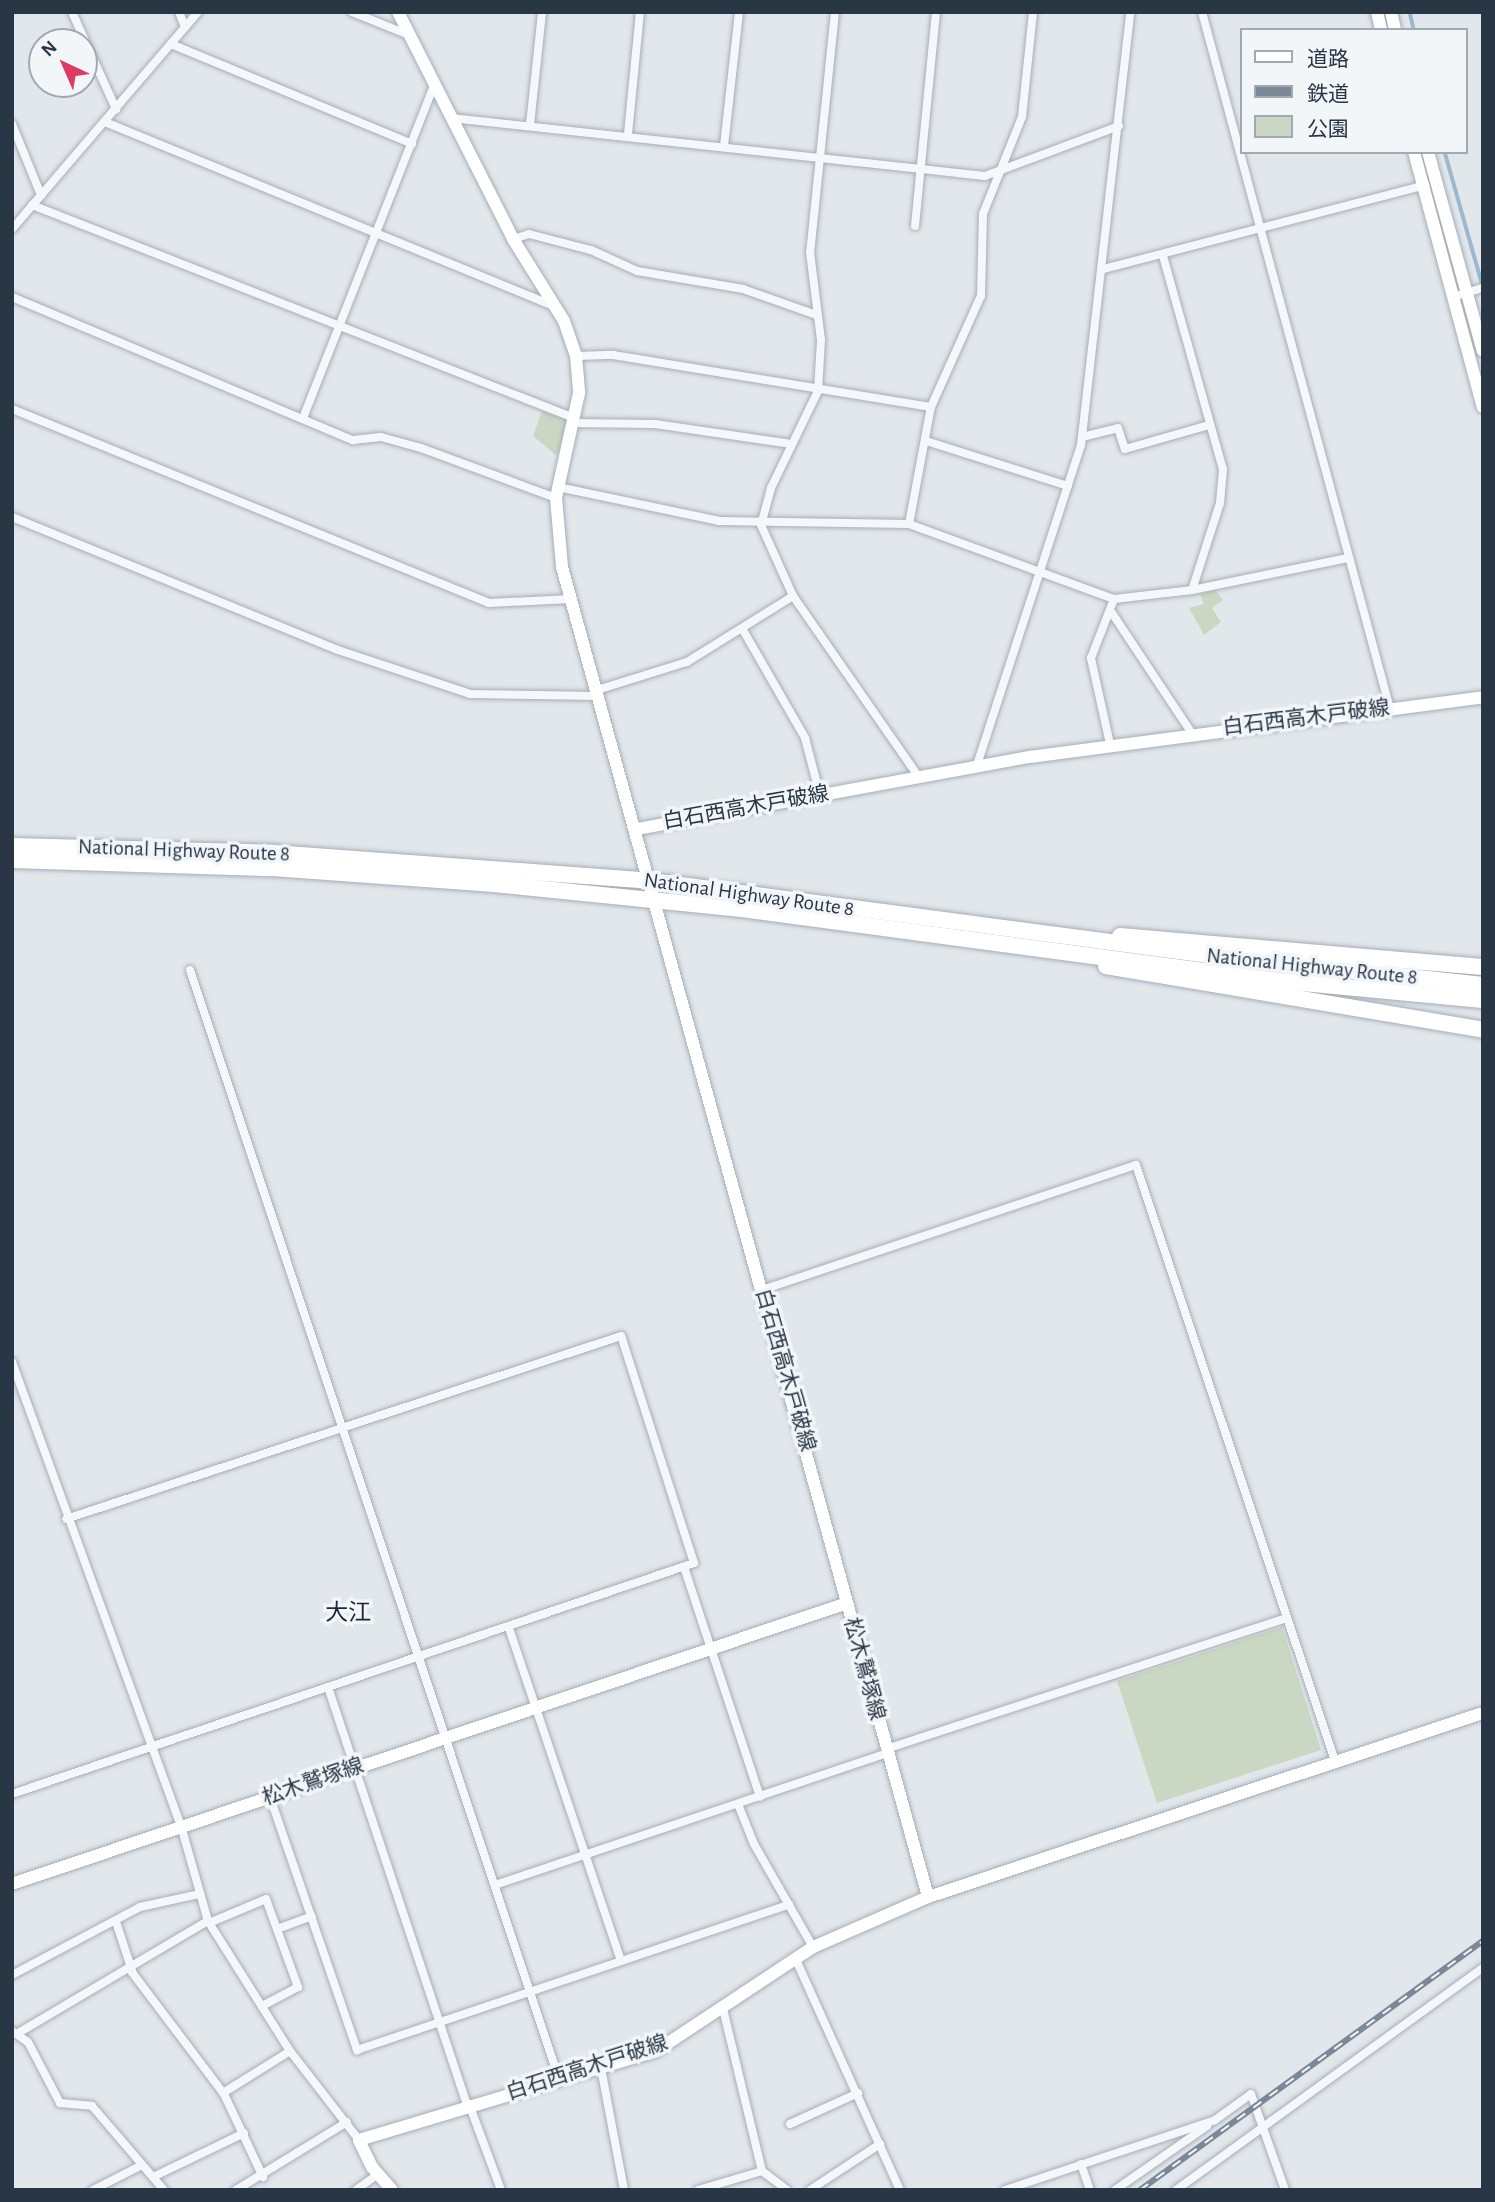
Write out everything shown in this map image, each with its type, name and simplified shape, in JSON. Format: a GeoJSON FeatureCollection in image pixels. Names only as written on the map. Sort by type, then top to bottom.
{"type":"FeatureCollection","features":[{"type":"Feature","properties":{"kind":"highway","name":"National Highway Route 8"},"geometry":{"type":"LineString","coordinates":[[12,846],[273,853],[650,881],[1075,938],[1483,985]]}},
{"type":"Feature","properties":{"kind":"highway","name":"National Highway Route 8"},"geometry":{"type":"LineString","coordinates":[[12,860],[272,868],[656,900],[1272,980],[1483,1000]]}},
{"type":"Feature","properties":{"kind":"highway"},"geometry":{"type":"LineString","coordinates":[[1075,938],[1146,935],[1483,967]]}},
{"type":"Feature","properties":{"kind":"highway"},"geometry":{"type":"LineString","coordinates":[[1028,947],[1142,975],[1483,1030]]}},
{"type":"Feature","properties":{"kind":"main road"},"geometry":{"type":"LineString","coordinates":[[398,12],[513,239],[556,306],[576,356],[579,394],[557,492],[555,532],[597,693],[638,833]]}},
{"type":"Feature","properties":{"kind":"main road"},"geometry":{"type":"LineString","coordinates":[[1415,154],[1483,407]]}},
{"type":"Feature","properties":{"kind":"main road"},"geometry":{"type":"LineString","coordinates":[[1429,154],[1483,351]]}},
{"type":"Feature","properties":{"kind":"main road","name":"白石西高木戸破線"},"geometry":{"type":"LineString","coordinates":[[847,1603],[638,833],[977,765],[1191,732],[1483,697]]}},
{"type":"Feature","properties":{"kind":"main road","name":"松木鷲塚線"},"geometry":{"type":"LineString","coordinates":[[12,1884],[442,1738],[711,1651],[847,1603],[928,1897]]}},
{"type":"Feature","properties":{"kind":"main road"},"geometry":{"type":"LineString","coordinates":[[928,1897],[1483,1713]]}},
{"type":"Feature","properties":{"kind":"main road","name":"白石西高木戸破線"},"geometry":{"type":"LineString","coordinates":[[359,2140],[468,2105],[656,2051],[797,1962],[813,1947],[928,1897]]}},
{"type":"Feature","properties":{"kind":"main road"},"geometry":{"type":"LineString","coordinates":[[359,2140],[392,2190]]}},
{"type":"Feature","properties":{"kind":"street"},"geometry":{"type":"LineString","coordinates":[[72,12],[116,109]]}},
{"type":"Feature","properties":{"kind":"street"},"geometry":{"type":"LineString","coordinates":[[179,12],[185,27]]}},
{"type":"Feature","properties":{"kind":"street"},"geometry":{"type":"LineString","coordinates":[[12,229],[198,12]]}},
{"type":"Feature","properties":{"kind":"street"},"geometry":{"type":"LineString","coordinates":[[352,12],[409,35]]}},
{"type":"Feature","properties":{"kind":"street"},"geometry":{"type":"LineString","coordinates":[[530,125],[542,12]]}},
{"type":"Feature","properties":{"kind":"street"},"geometry":{"type":"LineString","coordinates":[[628,134],[640,12]]}},
{"type":"Feature","properties":{"kind":"street"},"geometry":{"type":"LineString","coordinates":[[724,146],[738,12]]}},
{"type":"Feature","properties":{"kind":"street"},"geometry":{"type":"LineString","coordinates":[[835,12],[810,252],[817,315],[818,391],[792,444],[761,525],[793,596],[919,777]]}},
{"type":"Feature","properties":{"kind":"street"},"geometry":{"type":"LineString","coordinates":[[915,226],[936,12]]}},
{"type":"Feature","properties":{"kind":"street"},"geometry":{"type":"LineString","coordinates":[[909,524],[931,407],[981,296],[983,214],[1022,117],[1033,12]]}},
{"type":"Feature","properties":{"kind":"street"},"geometry":{"type":"LineString","coordinates":[[977,765],[1082,437],[1103,270],[1130,12]]}},
{"type":"Feature","properties":{"kind":"street"},"geometry":{"type":"LineString","coordinates":[[1202,12],[1390,709]]}},
{"type":"Feature","properties":{"kind":"street"},"geometry":{"type":"LineString","coordinates":[[171,44],[412,144]]}},
{"type":"Feature","properties":{"kind":"street"},"geometry":{"type":"LineString","coordinates":[[303,418],[434,86]]}},
{"type":"Feature","properties":{"kind":"street"},"geometry":{"type":"LineString","coordinates":[[451,118],[628,134],[920,169],[998,173],[1119,127]]}},
{"type":"Feature","properties":{"kind":"street"},"geometry":{"type":"LineString","coordinates":[[105,122],[376,237],[556,306]]}},
{"type":"Feature","properties":{"kind":"street"},"geometry":{"type":"LineString","coordinates":[[12,124],[41,195]]}},
{"type":"Feature","properties":{"kind":"street"},"geometry":{"type":"LineString","coordinates":[[1103,270],[1436,182]]}},
{"type":"Feature","properties":{"kind":"street"},"geometry":{"type":"LineString","coordinates":[[32,205],[573,420],[655,424],[792,444]]}},
{"type":"Feature","properties":{"kind":"street"},"geometry":{"type":"LineString","coordinates":[[513,239],[529,234],[590,250],[637,271],[743,289],[817,315]]}},
{"type":"Feature","properties":{"kind":"street"},"geometry":{"type":"LineString","coordinates":[[1163,256],[1223,469],[1220,503],[1192,590]]}},
{"type":"Feature","properties":{"kind":"street"},"geometry":{"type":"LineString","coordinates":[[1453,297],[1483,288]]}},
{"type":"Feature","properties":{"kind":"street"},"geometry":{"type":"LineString","coordinates":[[12,297],[353,440],[381,437],[557,492],[761,525],[909,524],[1040,569],[1114,599],[1192,590],[1348,558]]}},
{"type":"Feature","properties":{"kind":"street"},"geometry":{"type":"LineString","coordinates":[[576,356],[613,355],[818,391],[931,407]]}},
{"type":"Feature","properties":{"kind":"street"},"geometry":{"type":"LineString","coordinates":[[12,409],[489,603],[571,598]]}},
{"type":"Feature","properties":{"kind":"street"},"geometry":{"type":"LineString","coordinates":[[1082,437],[1118,428],[1125,449],[1209,425]]}},
{"type":"Feature","properties":{"kind":"street"},"geometry":{"type":"LineString","coordinates":[[926,441],[1068,486]]}},
{"type":"Feature","properties":{"kind":"street"},"geometry":{"type":"LineString","coordinates":[[12,517],[338,650],[470,694],[597,693],[687,662],[743,630],[793,596]]}},
{"type":"Feature","properties":{"kind":"street"},"geometry":{"type":"LineString","coordinates":[[1110,744],[1091,658],[1112,613],[1114,599]]}},
{"type":"Feature","properties":{"kind":"street"},"geometry":{"type":"LineString","coordinates":[[1112,613],[1191,732]]}},
{"type":"Feature","properties":{"kind":"street"},"geometry":{"type":"LineString","coordinates":[[743,630],[805,738],[820,795]]}},
{"type":"Feature","properties":{"kind":"street"},"geometry":{"type":"LineString","coordinates":[[190,970],[340,1429],[419,1658],[442,1738],[495,1885],[559,2079]]}},
{"type":"Feature","properties":{"kind":"street"},"geometry":{"type":"LineString","coordinates":[[762,1290],[1136,1165],[1335,1761]]}},
{"type":"Feature","properties":{"kind":"street"},"geometry":{"type":"LineString","coordinates":[[12,1794],[509,1628],[694,1563],[621,1336],[66,1519]]}},
{"type":"Feature","properties":{"kind":"street"},"geometry":{"type":"LineString","coordinates":[[12,1362],[66,1519],[181,1826],[208,1922],[290,2051],[359,2140]]}},
{"type":"Feature","properties":{"kind":"street"},"geometry":{"type":"LineString","coordinates":[[684,1567],[760,1797]]}},
{"type":"Feature","properties":{"kind":"street"},"geometry":{"type":"LineString","coordinates":[[495,1885],[1287,1618]]}},
{"type":"Feature","properties":{"kind":"street"},"geometry":{"type":"LineString","coordinates":[[509,1628],[621,1961]]}},
{"type":"Feature","properties":{"kind":"street"},"geometry":{"type":"LineString","coordinates":[[328,1687],[468,2105],[501,2190]]}},
{"type":"Feature","properties":{"kind":"street"},"geometry":{"type":"LineString","coordinates":[[270,1797],[357,2050],[789,1905]]}},
{"type":"Feature","properties":{"kind":"street"},"geometry":{"type":"LineString","coordinates":[[738,1804],[813,1947]]}},
{"type":"Feature","properties":{"kind":"street"},"geometry":{"type":"LineString","coordinates":[[12,1975],[140,1907],[199,1894]]}},
{"type":"Feature","properties":{"kind":"street"},"geometry":{"type":"LineString","coordinates":[[164,2190],[86,2101],[60,2103],[16,2031],[132,1970],[208,1922],[266,1899],[298,1987],[262,2007]]}},
{"type":"Feature","properties":{"kind":"street"},"geometry":{"type":"LineString","coordinates":[[277,1929],[312,1916]]}},
{"type":"Feature","properties":{"kind":"street"},"geometry":{"type":"LineString","coordinates":[[116,1922],[132,1970],[223,2093],[263,2177]]}},
{"type":"Feature","properties":{"kind":"street"},"geometry":{"type":"LineString","coordinates":[[797,1962],[900,2190]]}},
{"type":"Feature","properties":{"kind":"street"},"geometry":{"type":"LineString","coordinates":[[1176,2190],[1483,1968]]}},
{"type":"Feature","properties":{"kind":"street"},"geometry":{"type":"LineString","coordinates":[[723,2009],[762,2171],[787,2190]]}},
{"type":"Feature","properties":{"kind":"street"},"geometry":{"type":"LineString","coordinates":[[223,2093],[290,2051]]}},
{"type":"Feature","properties":{"kind":"street"},"geometry":{"type":"LineString","coordinates":[[601,2068],[624,2190]]}},
{"type":"Feature","properties":{"kind":"street"},"geometry":{"type":"LineString","coordinates":[[790,2124],[858,2093]]}},
{"type":"Feature","properties":{"kind":"street"},"geometry":{"type":"LineString","coordinates":[[1115,2190],[1251,2095],[1285,2190]]}},
{"type":"Feature","properties":{"kind":"street"},"geometry":{"type":"LineString","coordinates":[[1005,2190],[1215,2120]]}},
{"type":"Feature","properties":{"kind":"street"},"geometry":{"type":"LineString","coordinates":[[236,2190],[263,2177],[347,2122]]}},
{"type":"Feature","properties":{"kind":"street"},"geometry":{"type":"LineString","coordinates":[[153,2177],[244,2133]]}},
{"type":"Feature","properties":{"kind":"street"},"geometry":{"type":"LineString","coordinates":[[810,2190],[880,2144]]}},
{"type":"Feature","properties":{"kind":"street"},"geometry":{"type":"LineString","coordinates":[[1082,2164],[1090,2190]]}},
{"type":"Feature","properties":{"kind":"street"},"geometry":{"type":"LineString","coordinates":[[93,2190],[142,2165]]}},
{"type":"Feature","properties":{"kind":"street"},"geometry":{"type":"LineString","coordinates":[[698,2190],[734,2186],[762,2171]]}},
{"type":"Feature","properties":{"kind":"street"},"geometry":{"type":"LineString","coordinates":[[356,2190],[379,2174]]}},
{"type":"Feature","properties":{"kind":"green space"},"geometry":{"type":"Polygon","coordinates":[[[542,411],[567,420],[557,456],[533,436],[542,411]]]}},
{"type":"Feature","properties":{"kind":"green space"},"geometry":{"type":"Polygon","coordinates":[[[1215,590],[1223,600],[1212,608],[1221,622],[1204,635],[1189,608],[1204,604],[1200,594],[1215,590]]]}},
{"type":"Feature","properties":{"kind":"green space"},"geometry":{"type":"Polygon","coordinates":[[[1282,1627],[1321,1750],[1157,1803],[1117,1681],[1282,1627]]]}},
{"type":"Feature","properties":{"kind":"waterway"},"geometry":{"type":"LineString","coordinates":[[1410,12],[1414,28]]}},
{"type":"Feature","properties":{"kind":"waterway"},"geometry":{"type":"LineString","coordinates":[[1446,154],[1483,286]]}},
{"type":"Feature","properties":{"kind":"railway"},"geometry":{"type":"LineString","coordinates":[[1140,2190],[1483,1941]]}},
{"type":"Feature","properties":{"kind":"district","name":"大江"},"geometry":{"type":"Point","coordinates":[348,1614]}}]}
